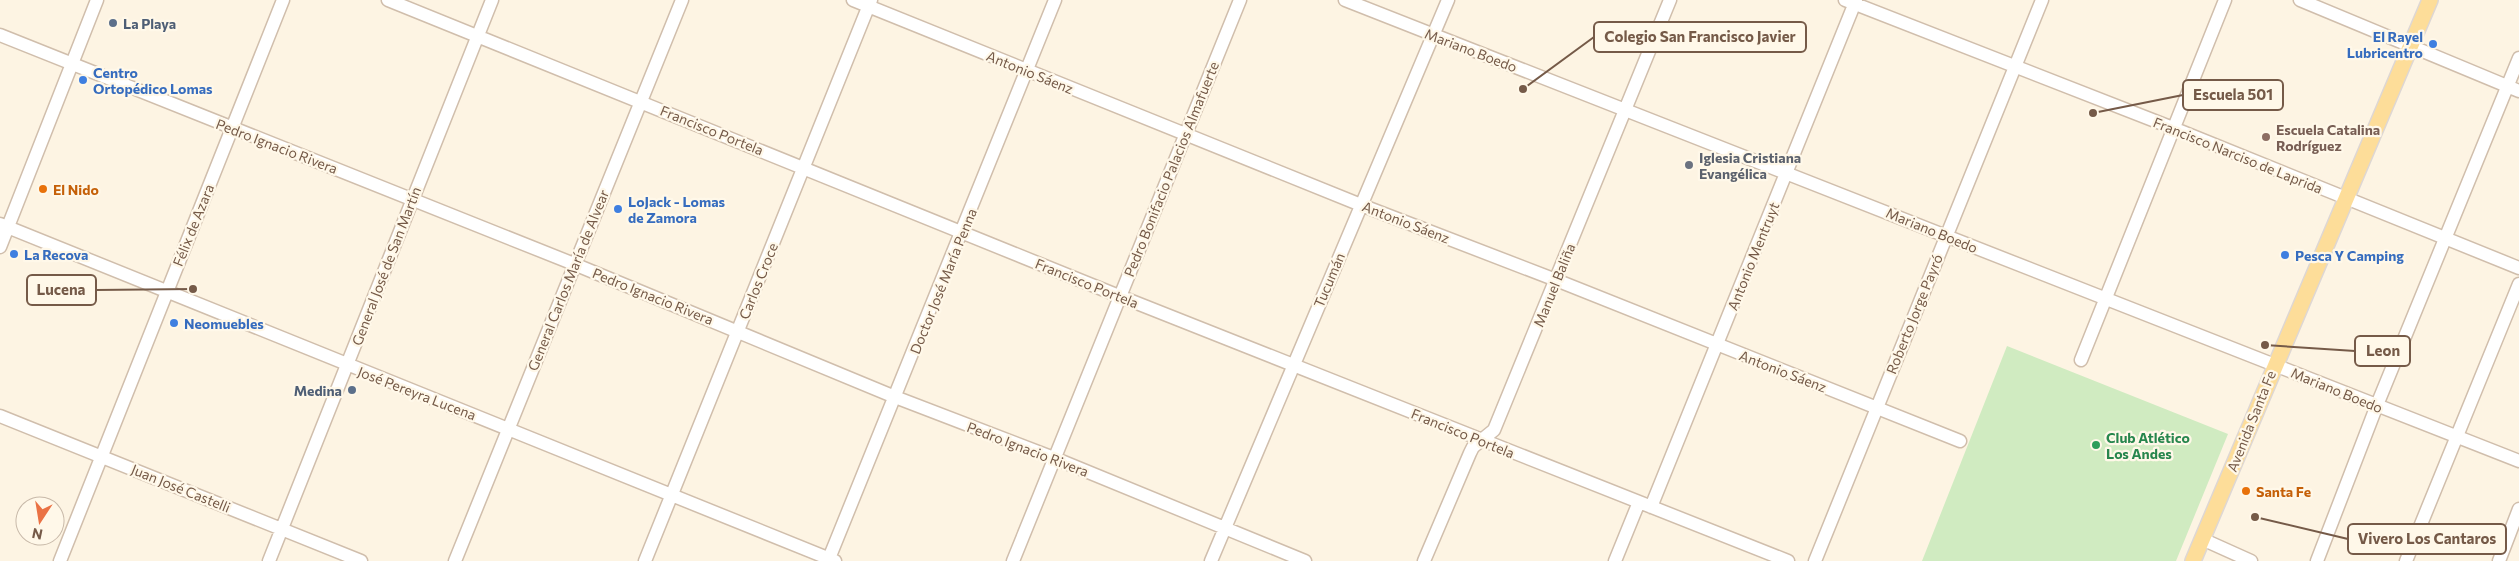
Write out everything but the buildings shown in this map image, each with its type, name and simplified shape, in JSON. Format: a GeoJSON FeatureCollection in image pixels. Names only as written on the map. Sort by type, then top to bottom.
{"type":"FeatureCollection","features":[{"type":"Feature","properties":{"kind":"main road","name":"Avenida Santa Fe"},"geometry":{"type":"LineString","coordinates":[[2193,561],[2274,365],[2430,0]]}},
{"type":"Feature","properties":{"kind":"street"},"geometry":{"type":"LineString","coordinates":[[0,246],[4,226],[98,0]]}},
{"type":"Feature","properties":{"kind":"street","name":"Félix de Azara"},"geometry":{"type":"LineString","coordinates":[[60,561],[283,0]]}},
{"type":"Feature","properties":{"kind":"street","name":"Francisco Portela"},"geometry":{"type":"LineString","coordinates":[[388,0],[804,167],[962,234],[1788,561]]}},
{"type":"Feature","properties":{"kind":"street","name":"General José de San Martín"},"geometry":{"type":"LineString","coordinates":[[269,561],[492,0]]}},
{"type":"Feature","properties":{"kind":"street","name":"General Carlos María de Alvear"},"geometry":{"type":"LineString","coordinates":[[455,561],[682,0]]}},
{"type":"Feature","properties":{"kind":"street","name":"Antonio Sáenz"},"geometry":{"type":"LineString","coordinates":[[853,0],[870,3],[1026,70],[1960,441]]}},
{"type":"Feature","properties":{"kind":"street","name":"Doctor José María Penna"},"geometry":{"type":"LineString","coordinates":[[831,560],[1055,0]]}},
{"type":"Feature","properties":{"kind":"street","name":"Pedro Bonifacio Palacios Almafuerte"},"geometry":{"type":"LineString","coordinates":[[1013,561],[1240,0]]}},
{"type":"Feature","properties":{"kind":"street","name":"Mariano Boedo"},"geometry":{"type":"LineString","coordinates":[[1345,0],[2519,461]]}},
{"type":"Feature","properties":{"kind":"street","name":"Tucumán"},"geometry":{"type":"LineString","coordinates":[[1211,561],[1448,0]]}},
{"type":"Feature","properties":{"kind":"street","name":"Manuel Baliña"},"geometry":{"type":"LineString","coordinates":[[1424,561],[1470,453],[1481,440],[1494,430],[1670,0]]}},
{"type":"Feature","properties":{"kind":"street","name":"Roberto Jorge Payró"},"geometry":{"type":"LineString","coordinates":[[1815,561],[2042,0]]}},
{"type":"Feature","properties":{"kind":"street"},"geometry":{"type":"LineString","coordinates":[[2081,360],[2226,0]]}},
{"type":"Feature","properties":{"kind":"street"},"geometry":{"type":"LineString","coordinates":[[2300,0],[2513,88]]}},
{"type":"Feature","properties":{"kind":"street","name":"Francisco Narciso de Laprida"},"geometry":{"type":"LineString","coordinates":[[1852,1],[2519,268]]}},
{"type":"Feature","properties":{"kind":"street","name":"Antonio Mentruyt"},"geometry":{"type":"LineString","coordinates":[[1615,561],[1645,505],[1716,345],[1786,173],[1852,1]]}},
{"type":"Feature","properties":{"kind":"street","name":"Carlos Croce"},"geometry":{"type":"LineString","coordinates":[[644,561],[870,3]]}},
{"type":"Feature","properties":{"kind":"street","name":"Pedro Ignacio Rivera"},"geometry":{"type":"LineString","coordinates":[[0,35],[574,264],[895,397],[1054,458],[1304,561]]}},
{"type":"Feature","properties":{"kind":"street"},"geometry":{"type":"LineString","coordinates":[[2317,561],[2444,239],[2513,88],[2519,58]]}},
{"type":"Feature","properties":{"kind":"street","name":"José Pereyra Lucena"},"geometry":{"type":"LineString","coordinates":[[4,226],[831,560]]}},
{"type":"Feature","properties":{"kind":"street"},"geometry":{"type":"LineString","coordinates":[[2406,561],[2519,284]]}},
{"type":"Feature","properties":{"kind":"street","name":"Juan José Castelli"},"geometry":{"type":"LineString","coordinates":[[0,416],[361,561]]}},
{"type":"Feature","properties":{"kind":"street"},"geometry":{"type":"LineString","coordinates":[[2499,561],[2519,509]]}},
{"type":"Feature","properties":{"kind":"street"},"geometry":{"type":"LineString","coordinates":[[2202,540],[2252,561]]}},
{"type":"Feature","properties":{"kind":"green space","name":"Club Atlético Los Andes"},"geometry":{"type":"Polygon","coordinates":[[[2007,346],[2228,434],[2176,561],[1922,561],[2007,346]]]}},
{"type":"Feature","properties":{"kind":"place","name":"La Playa"},"geometry":{"type":"Point","coordinates":[113,23]}},
{"type":"Feature","properties":{"kind":"place","name":"El Rayel Lubricentro"},"geometry":{"type":"Point","coordinates":[2433,44]}},
{"type":"Feature","properties":{"kind":"place","name":"Centro Ortopédico Lomas"},"geometry":{"type":"Point","coordinates":[83,80]}},
{"type":"Feature","properties":{"kind":"place","name":"Colegio San Francisco Javier"},"geometry":{"type":"Point","coordinates":[1523,89]}},
{"type":"Feature","properties":{"kind":"place","name":"Escuela 501"},"geometry":{"type":"Point","coordinates":[2093,113]}},
{"type":"Feature","properties":{"kind":"place","name":"Escuela Catalina Rodríguez"},"geometry":{"type":"Point","coordinates":[2266,137]}},
{"type":"Feature","properties":{"kind":"place","name":"Iglesia Cristiana Evangélica"},"geometry":{"type":"Point","coordinates":[1689,165]}},
{"type":"Feature","properties":{"kind":"place","name":"El Nido"},"geometry":{"type":"Point","coordinates":[43,189]}},
{"type":"Feature","properties":{"kind":"place","name":"LoJack - Lomas de Zamora"},"geometry":{"type":"Point","coordinates":[618,209]}},
{"type":"Feature","properties":{"kind":"place","name":"La Recova"},"geometry":{"type":"Point","coordinates":[14,254]}},
{"type":"Feature","properties":{"kind":"place","name":"Pesca Y Camping"},"geometry":{"type":"Point","coordinates":[2285,255]}},
{"type":"Feature","properties":{"kind":"place","name":"Lucena"},"geometry":{"type":"Point","coordinates":[193,289]}},
{"type":"Feature","properties":{"kind":"place","name":"Neomuebles"},"geometry":{"type":"Point","coordinates":[174,323]}},
{"type":"Feature","properties":{"kind":"place","name":"Leon"},"geometry":{"type":"Point","coordinates":[2265,345]}},
{"type":"Feature","properties":{"kind":"place","name":"Medina"},"geometry":{"type":"Point","coordinates":[352,390]}},
{"type":"Feature","properties":{"kind":"place","name":"Club Atlético Los Andes"},"geometry":{"type":"Point","coordinates":[2096,445]}},
{"type":"Feature","properties":{"kind":"place","name":"Santa Fe"},"geometry":{"type":"Point","coordinates":[2246,491]}},
{"type":"Feature","properties":{"kind":"place","name":"Vivero Los Cantaros"},"geometry":{"type":"Point","coordinates":[2255,517]}}]}
